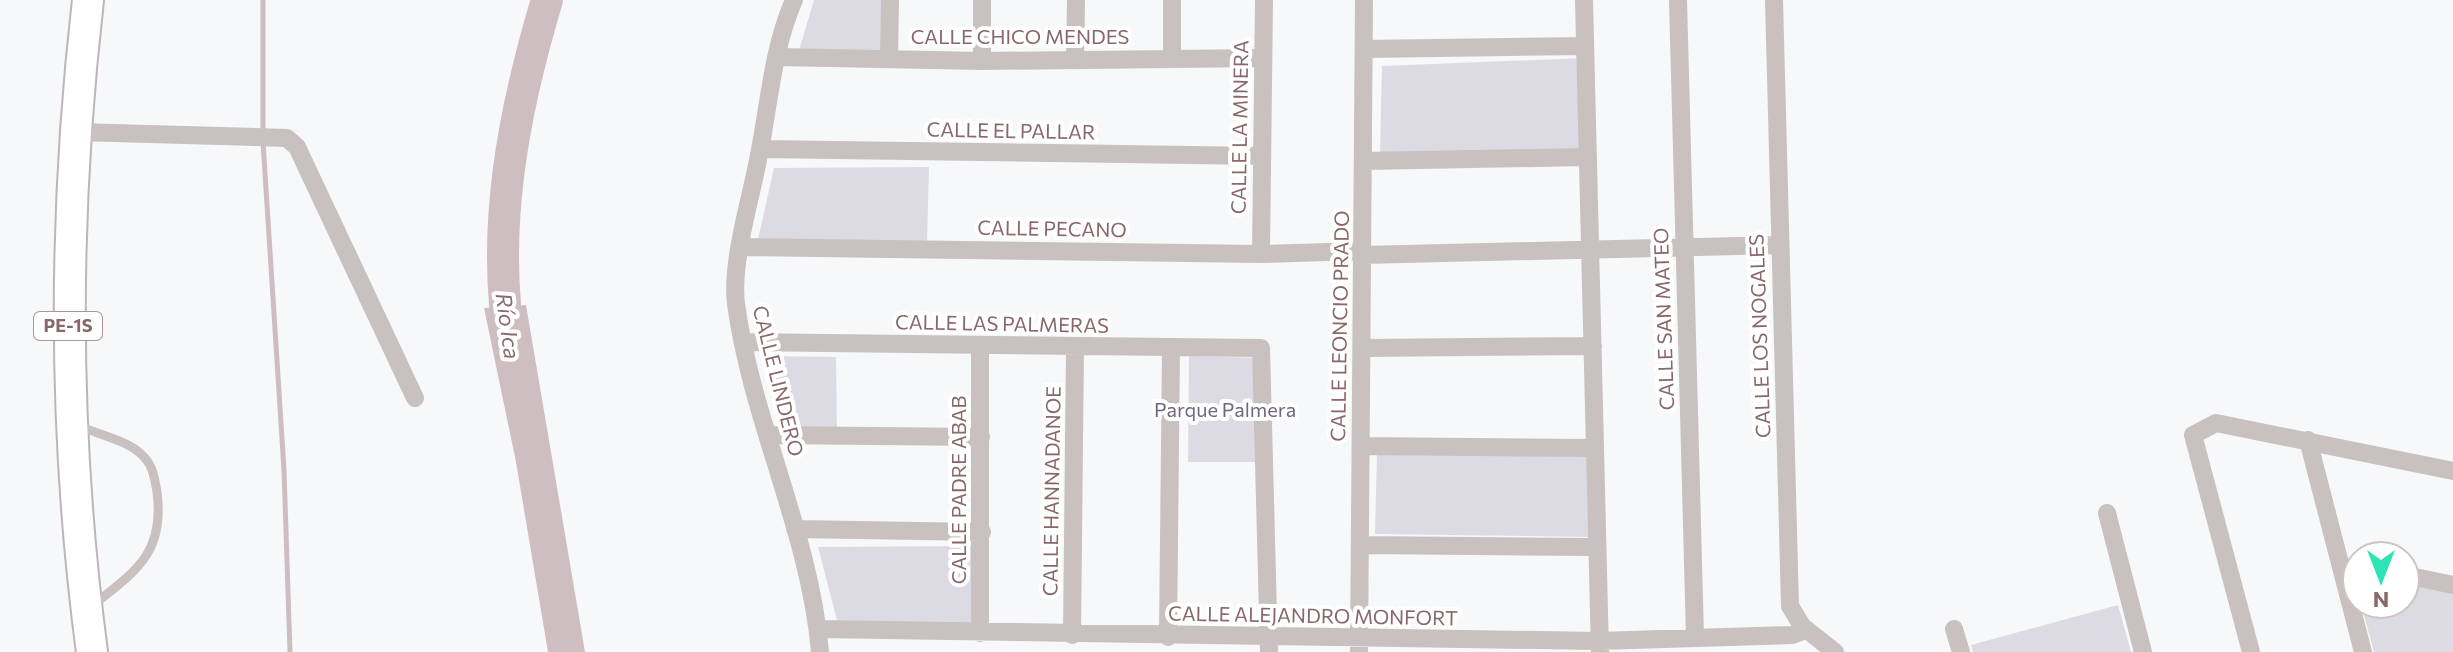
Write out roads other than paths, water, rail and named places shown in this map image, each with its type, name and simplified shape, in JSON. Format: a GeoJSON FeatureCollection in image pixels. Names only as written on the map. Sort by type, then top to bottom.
{"type":"FeatureCollection","features":[{"type":"Feature","properties":{"kind":"highway","name":"PE-1S"},"geometry":{"type":"LineString","coordinates":[[88,0],[77,132],[68,309],[71,423],[92,652]]}},
{"type":"Feature","properties":{"kind":"street","name":"CALLE LINDERO"},"geometry":{"type":"LineString","coordinates":[[794,0],[777,57],[741,247],[736,297],[743,342],[795,529],[818,629],[820,652]]}},
{"type":"Feature","properties":{"kind":"street"},"geometry":{"type":"LineString","coordinates":[[889,59],[890,0]]}},
{"type":"Feature","properties":{"kind":"street"},"geometry":{"type":"LineString","coordinates":[[982,0],[982,61]]}},
{"type":"Feature","properties":{"kind":"street"},"geometry":{"type":"LineString","coordinates":[[1075,60],[1076,0]]}},
{"type":"Feature","properties":{"kind":"street"},"geometry":{"type":"LineString","coordinates":[[1172,0],[1172,59]]}},
{"type":"Feature","properties":{"kind":"street","name":"CALLE LA MINERA"},"geometry":{"type":"LineString","coordinates":[[1261,254],[1264,0]]}},
{"type":"Feature","properties":{"kind":"street","name":"CALLE LEONCIO PRADO"},"geometry":{"type":"LineString","coordinates":[[1359,645],[1364,0]]}},
{"type":"Feature","properties":{"kind":"street"},"geometry":{"type":"LineString","coordinates":[[1584,0],[1599,647]]}},
{"type":"Feature","properties":{"kind":"street","name":"CALLE SAN MATEO"},"geometry":{"type":"LineString","coordinates":[[1678,0],[1695,637]]}},
{"type":"Feature","properties":{"kind":"street","name":"CALLE LOS NOGALES"},"geometry":{"type":"LineString","coordinates":[[1774,0],[1790,606],[1802,626]]}},
{"type":"Feature","properties":{"kind":"street"},"geometry":{"type":"LineString","coordinates":[[1364,49],[1585,46]]}},
{"type":"Feature","properties":{"kind":"street","name":"CALLE CHICO MENDES"},"geometry":{"type":"LineString","coordinates":[[777,57],[982,61],[1263,58]]}},
{"type":"Feature","properties":{"kind":"street"},"geometry":{"type":"LineString","coordinates":[[77,132],[287,138],[297,147],[415,398]]}},
{"type":"Feature","properties":{"kind":"street","name":"CALLE EL PALLAR"},"geometry":{"type":"LineString","coordinates":[[760,149],[1262,156]]}},
{"type":"Feature","properties":{"kind":"street"},"geometry":{"type":"LineString","coordinates":[[1364,161],[1588,157]]}},
{"type":"Feature","properties":{"kind":"street","name":"CALLE PECANO"},"geometry":{"type":"LineString","coordinates":[[741,247],[1261,254],[1779,245]]}},
{"type":"Feature","properties":{"kind":"street","name":"CALLE LAS PALMERAS"},"geometry":{"type":"LineString","coordinates":[[743,342],[1261,348],[1269,645]]}},
{"type":"Feature","properties":{"kind":"street"},"geometry":{"type":"LineString","coordinates":[[1362,348],[1593,346]]}},
{"type":"Feature","properties":{"kind":"street","name":"CALLE PADRE ABAB"},"geometry":{"type":"LineString","coordinates":[[980,347],[980,633]]}},
{"type":"Feature","properties":{"kind":"street","name":"CALLE HANNADANOE"},"geometry":{"type":"LineString","coordinates":[[1072,635],[1075,348]]}},
{"type":"Feature","properties":{"kind":"street"},"geometry":{"type":"LineString","coordinates":[[1168,637],[1171,348]]}},
{"type":"Feature","properties":{"kind":"street"},"geometry":{"type":"LineString","coordinates":[[2251,652],[2193,435],[2216,423],[2453,471]]}},
{"type":"Feature","properties":{"kind":"street"},"geometry":{"type":"LineString","coordinates":[[768,435],[981,437]]}},
{"type":"Feature","properties":{"kind":"street"},"geometry":{"type":"LineString","coordinates":[[2308,440],[2341,542]]}},
{"type":"Feature","properties":{"kind":"street"},"geometry":{"type":"LineString","coordinates":[[1361,446],[1595,448]]}},
{"type":"Feature","properties":{"kind":"street"},"geometry":{"type":"LineString","coordinates":[[2107,513],[2143,652]]}},
{"type":"Feature","properties":{"kind":"street"},"geometry":{"type":"LineString","coordinates":[[795,529],[982,532]]}},
{"type":"Feature","properties":{"kind":"street"},"geometry":{"type":"LineString","coordinates":[[1360,545],[1596,547]]}},
{"type":"Feature","properties":{"kind":"street"},"geometry":{"type":"LineString","coordinates":[[2421,578],[2453,585]]}},
{"type":"Feature","properties":{"kind":"street"},"geometry":{"type":"LineString","coordinates":[[2358,620],[2363,652]]}},
{"type":"Feature","properties":{"kind":"street"},"geometry":{"type":"LineString","coordinates":[[1802,626],[1835,652]]}},
{"type":"Feature","properties":{"kind":"street","name":"CALLE ALEJANDRO MONFORT"},"geometry":{"type":"LineString","coordinates":[[818,629],[1168,637],[1269,645],[1599,647],[1695,637],[1792,635],[1800,632],[1802,626]]}},
{"type":"Feature","properties":{"kind":"street"},"geometry":{"type":"LineString","coordinates":[[1954,629],[1961,652]]}},
{"type":"Feature","properties":{"kind":"lane"},"geometry":{"type":"LineString","coordinates":[[71,423],[139,451],[153,468],[158,501],[156,544],[134,572],[87,611]]}},
{"type":"Feature","properties":{"kind":"water","name":"Río Ica"},"geometry":{"type":"Polygon","coordinates":[[[526,305],[585,652],[548,652],[516,462],[484,308],[526,305]]]}},
{"type":"Feature","properties":{"kind":"waterway"},"geometry":{"type":"LineString","coordinates":[[263,0],[263,132]]}},
{"type":"Feature","properties":{"kind":"waterway","name":"Río Ica"},"geometry":{"type":"LineString","coordinates":[[511,350],[503,262],[508,174],[524,86],[547,0]]}},
{"type":"Feature","properties":{"kind":"waterway"},"geometry":{"type":"LineString","coordinates":[[263,142],[284,470],[290,652]]}},
{"type":"Feature","properties":{"kind":"park label","name":"Parque Palmera"},"geometry":{"type":"Point","coordinates":[1225,410]}}]}
